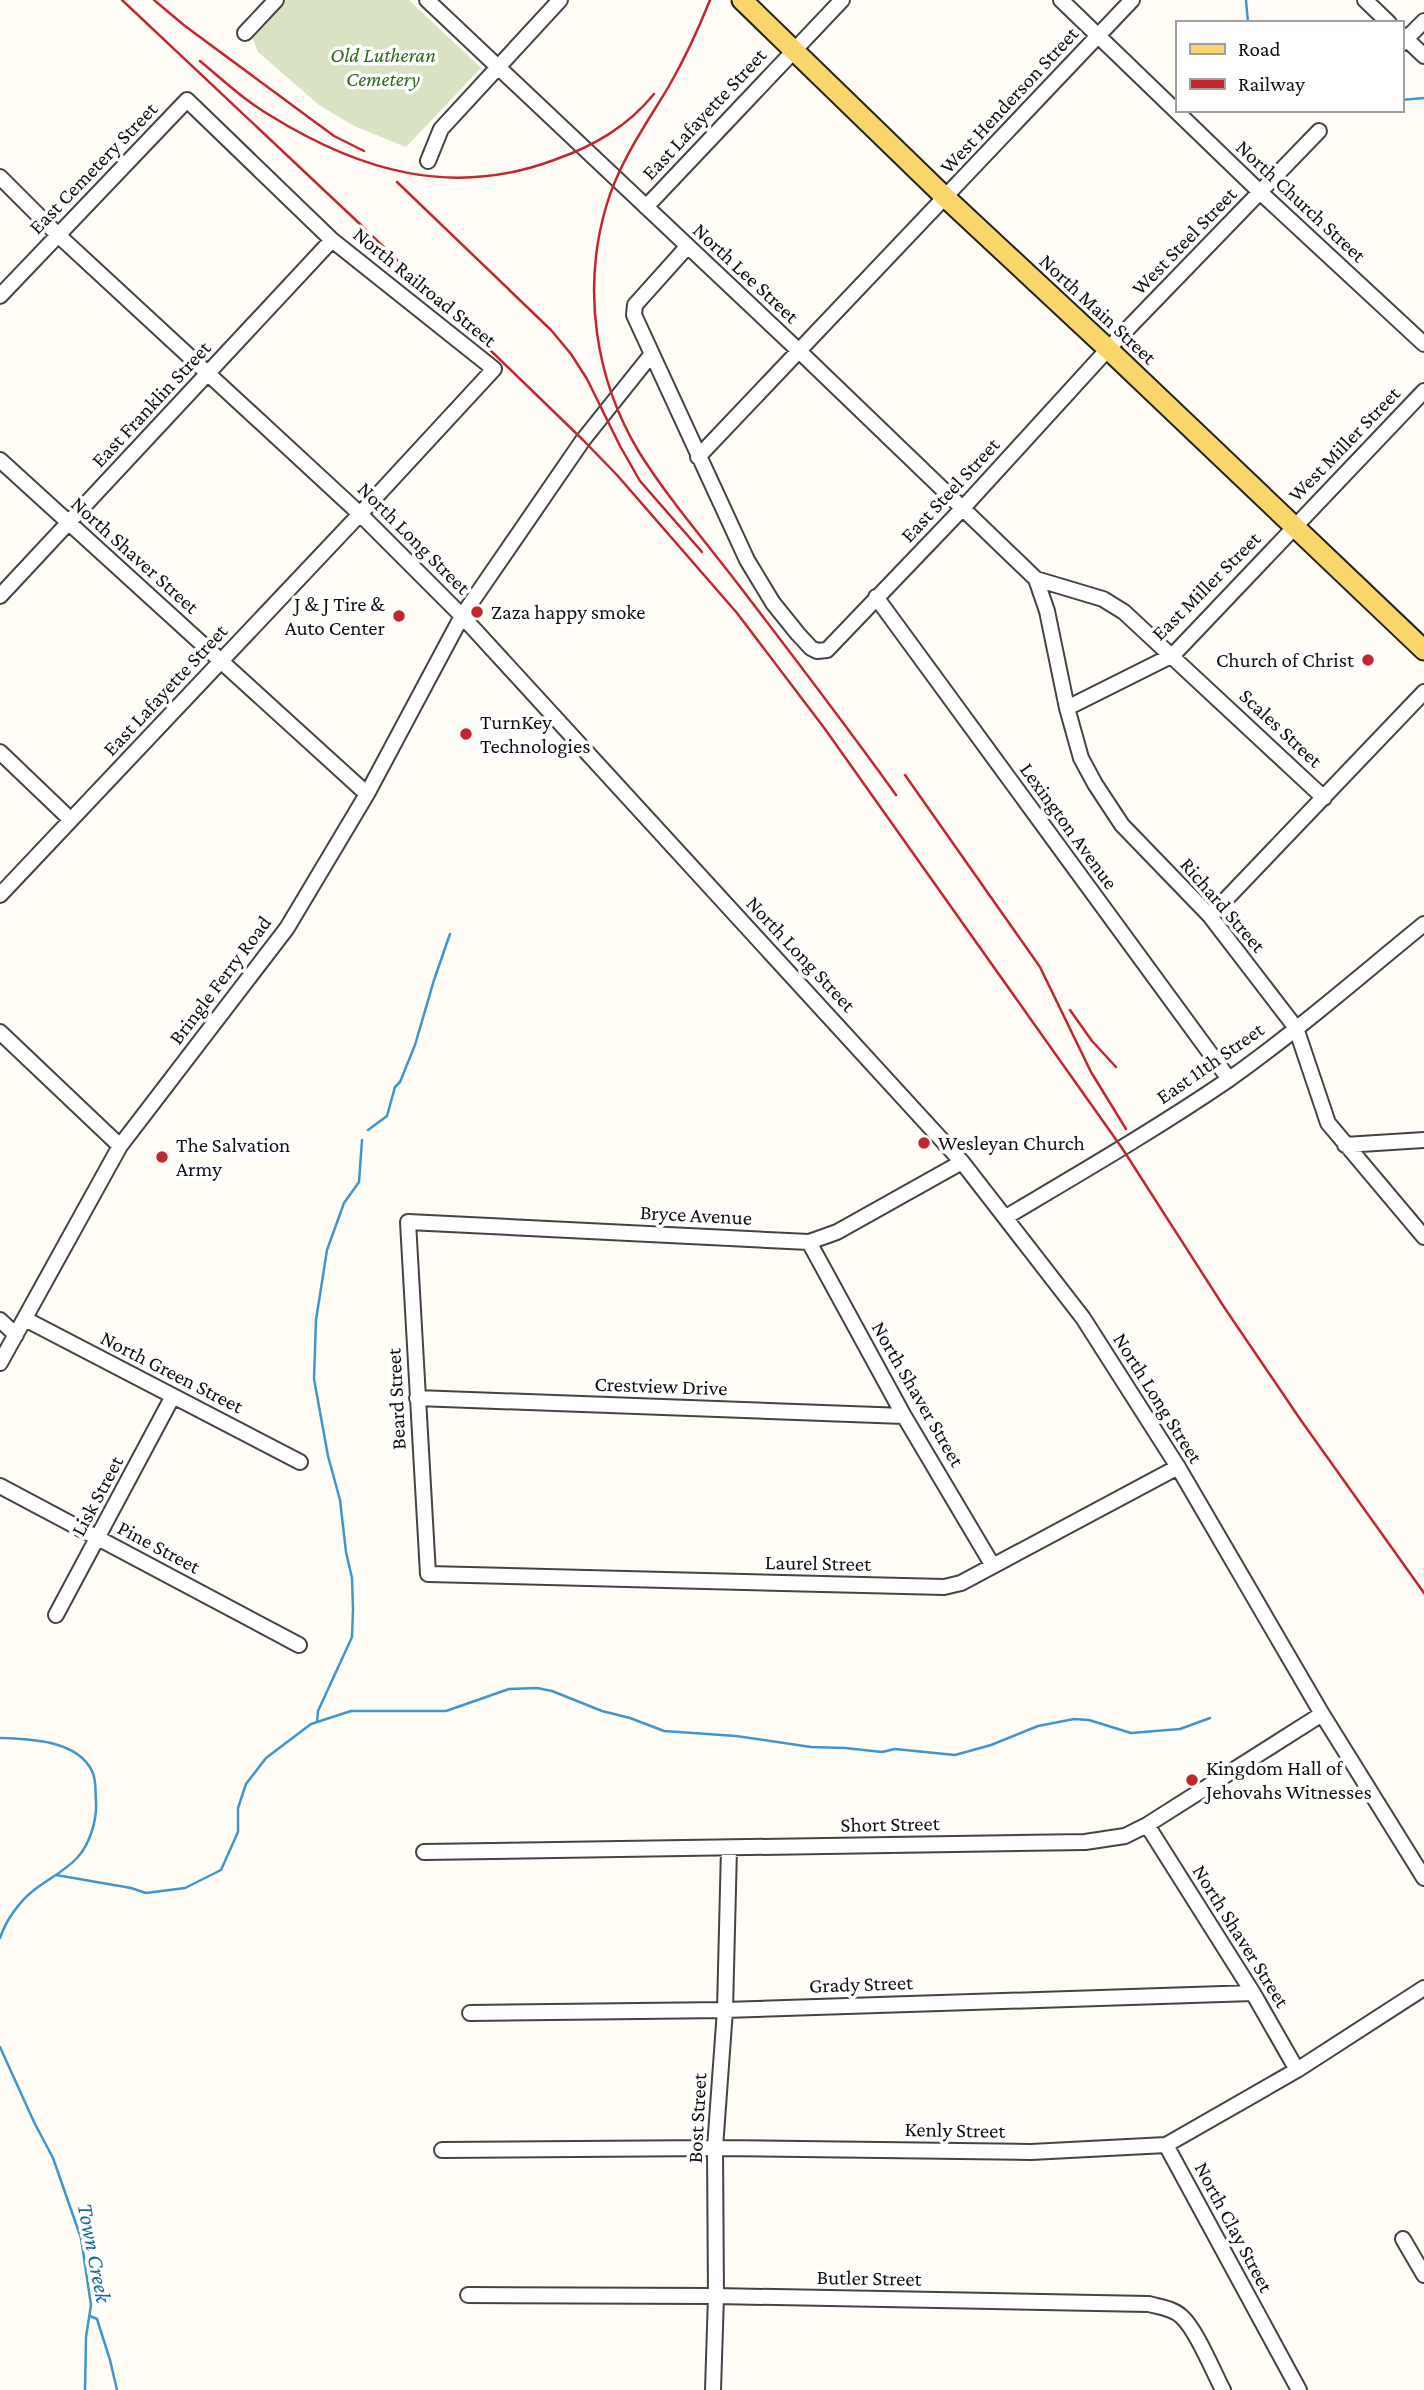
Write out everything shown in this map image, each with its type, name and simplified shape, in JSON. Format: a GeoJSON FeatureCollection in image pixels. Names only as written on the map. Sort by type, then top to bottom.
{"type":"FeatureCollection","features":[{"type":"Feature","properties":{"kind":"main road","name":"North Main Street"},"geometry":{"type":"LineString","coordinates":[[742,0],[946,198],[1424,650]]}},
{"type":"Feature","properties":{"kind":"street"},"geometry":{"type":"LineString","coordinates":[[245,33],[276,0]]}},
{"type":"Feature","properties":{"kind":"street","name":"North Lee Street"},"geometry":{"type":"LineString","coordinates":[[427,0],[1036,579]]}},
{"type":"Feature","properties":{"kind":"street"},"geometry":{"type":"LineString","coordinates":[[429,161],[441,129],[560,0]]}},
{"type":"Feature","properties":{"kind":"street","name":"East Lafayette Street"},"geometry":{"type":"LineString","coordinates":[[646,207],[842,0]]}},
{"type":"Feature","properties":{"kind":"street","name":"North Church Street"},"geometry":{"type":"LineString","coordinates":[[1060,0],[1176,110]]}},
{"type":"Feature","properties":{"kind":"street","name":"West Henderson Street"},"geometry":{"type":"LineString","coordinates":[[698,457],[1132,0]]}},
{"type":"Feature","properties":{"kind":"street"},"geometry":{"type":"LineString","coordinates":[[1365,0],[1387,21]]}},
{"type":"Feature","properties":{"kind":"street"},"geometry":{"type":"LineString","coordinates":[[1424,21],[1403,39],[1424,55]]}},
{"type":"Feature","properties":{"kind":"street","name":"East Cemetery Street"},"geometry":{"type":"LineString","coordinates":[[0,296],[187,100]]}},
{"type":"Feature","properties":{"kind":"street","name":"North Railroad Street"},"geometry":{"type":"LineString","coordinates":[[187,100],[332,240],[494,369],[360,514]]}},
{"type":"Feature","properties":{"kind":"street","name":"North Church Street"},"geometry":{"type":"LineString","coordinates":[[1178,112],[1424,344]]}},
{"type":"Feature","properties":{"kind":"street","name":"West Steel Street"},"geometry":{"type":"LineString","coordinates":[[1108,349],[1319,131]]}},
{"type":"Feature","properties":{"kind":"street","name":"North Long Street"},"geometry":{"type":"LineString","coordinates":[[0,177],[58,235],[360,514],[463,616],[962,1162],[1083,1318],[1178,1467],[1322,1714],[1424,1878]]}},
{"type":"Feature","properties":{"kind":"street","name":"East Franklin Street"},"geometry":{"type":"LineString","coordinates":[[0,596],[332,240]]}},
{"type":"Feature","properties":{"kind":"street"},"geometry":{"type":"LineString","coordinates":[[687,247],[635,305],[634,315],[698,457]]}},
{"type":"Feature","properties":{"kind":"street","name":"East Steel Street"},"geometry":{"type":"LineString","coordinates":[[698,457],[747,560],[774,603],[811,648],[817,651],[827,650],[962,509],[1108,349]]}},
{"type":"Feature","properties":{"kind":"street","name":"Bringle Ferry Road"},"geometry":{"type":"LineString","coordinates":[[0,1363],[120,1146],[286,928],[367,794],[463,616],[572,456],[651,355]]}},
{"type":"Feature","properties":{"kind":"street","name":"West Miller Street"},"geometry":{"type":"LineString","coordinates":[[1296,527],[1424,391]]}},
{"type":"Feature","properties":{"kind":"street","name":"North Shaver Street"},"geometry":{"type":"LineString","coordinates":[[0,460],[367,794]]}},
{"type":"Feature","properties":{"kind":"street","name":"East Lafayette Street"},"geometry":{"type":"LineString","coordinates":[[0,895],[360,514]]}},
{"type":"Feature","properties":{"kind":"street","name":"East Miller Street"},"geometry":{"type":"LineString","coordinates":[[1067,708],[1172,654],[1296,527]]}},
{"type":"Feature","properties":{"kind":"street","name":"Scales Street"},"geometry":{"type":"LineString","coordinates":[[1036,579],[1103,599],[1125,612],[1324,797]]}},
{"type":"Feature","properties":{"kind":"street","name":"Richard Street"},"geometry":{"type":"LineString","coordinates":[[1036,579],[1047,611],[1067,708],[1081,758],[1111,811],[1136,841],[1210,916],[1296,1028],[1328,1123],[1424,1237]]}},
{"type":"Feature","properties":{"kind":"street","name":"Lexington Avenue"},"geometry":{"type":"LineString","coordinates":[[876,597],[1228,1079]]}},
{"type":"Feature","properties":{"kind":"street"},"geometry":{"type":"LineString","coordinates":[[1210,916],[1424,692]]}},
{"type":"Feature","properties":{"kind":"street"},"geometry":{"type":"LineString","coordinates":[[0,752],[71,820]]}},
{"type":"Feature","properties":{"kind":"street","name":"East 11th Street"},"geometry":{"type":"LineString","coordinates":[[1006,1217],[1122,1148],[1228,1079],[1296,1028],[1424,924]]}},
{"type":"Feature","properties":{"kind":"street"},"geometry":{"type":"LineString","coordinates":[[0,1032],[120,1146]]}},
{"type":"Feature","properties":{"kind":"street"},"geometry":{"type":"LineString","coordinates":[[1345,1145],[1424,1140]]}},
{"type":"Feature","properties":{"kind":"street","name":"Bryce Avenue"},"geometry":{"type":"LineString","coordinates":[[408,1222],[809,1242],[837,1232],[962,1162]]}},
{"type":"Feature","properties":{"kind":"street","name":"Beard Street"},"geometry":{"type":"LineString","coordinates":[[408,1222],[428,1574]]}},
{"type":"Feature","properties":{"kind":"street","name":"North Shaver Street"},"geometry":{"type":"LineString","coordinates":[[809,1242],[904,1416],[993,1566]]}},
{"type":"Feature","properties":{"kind":"street","name":"North Green Street"},"geometry":{"type":"LineString","coordinates":[[24,1319],[300,1462]]}},
{"type":"Feature","properties":{"kind":"street"},"geometry":{"type":"LineString","coordinates":[[0,1320],[16,1335]]}},
{"type":"Feature","properties":{"kind":"street","name":"Lisk Street"},"geometry":{"type":"LineString","coordinates":[[56,1615],[173,1396]]}},
{"type":"Feature","properties":{"kind":"street","name":"Crestview Drive"},"geometry":{"type":"LineString","coordinates":[[416,1398],[904,1416]]}},
{"type":"Feature","properties":{"kind":"street","name":"Laurel Street"},"geometry":{"type":"LineString","coordinates":[[428,1574],[944,1587],[961,1584],[1178,1467]]}},
{"type":"Feature","properties":{"kind":"street","name":"Pine Street"},"geometry":{"type":"LineString","coordinates":[[0,1486],[299,1645]]}},
{"type":"Feature","properties":{"kind":"street","name":"Short Street"},"geometry":{"type":"LineString","coordinates":[[424,1852],[1086,1842],[1125,1836],[1147,1825],[1322,1714]]}},
{"type":"Feature","properties":{"kind":"street","name":"North Shaver Street"},"geometry":{"type":"LineString","coordinates":[[1147,1825],[1253,1993],[1297,2070]]}},
{"type":"Feature","properties":{"kind":"street","name":"Bost Street"},"geometry":{"type":"LineString","coordinates":[[713,2390],[716,2296],[715,2148],[725,2010],[729,1848]]}},
{"type":"Feature","properties":{"kind":"street","name":"Kenly Street"},"geometry":{"type":"LineString","coordinates":[[442,2150],[715,2148],[1031,2152],[1166,2145],[1297,2070],[1424,1988]]}},
{"type":"Feature","properties":{"kind":"street","name":"Grady Street"},"geometry":{"type":"LineString","coordinates":[[470,2013],[725,2010],[1253,1993]]}},
{"type":"Feature","properties":{"kind":"street","name":"North Clay Street"},"geometry":{"type":"LineString","coordinates":[[1166,2145],[1299,2390]]}},
{"type":"Feature","properties":{"kind":"street"},"geometry":{"type":"LineString","coordinates":[[1403,2239],[1424,2276]]}},
{"type":"Feature","properties":{"kind":"street","name":"Butler Street"},"geometry":{"type":"LineString","coordinates":[[468,2295],[716,2296],[1149,2304],[1181,2316],[1223,2390]]}},
{"type":"Feature","properties":{"kind":"green space","name":"Old Lutheran Cemetery"},"geometry":{"type":"Polygon","coordinates":[[[286,0],[409,0],[481,68],[406,147],[354,126],[319,105],[258,52],[252,37],[286,0]]]}},
{"type":"Feature","properties":{"kind":"waterway"},"geometry":{"type":"LineString","coordinates":[[1246,0],[1248,21]]}},
{"type":"Feature","properties":{"kind":"waterway"},"geometry":{"type":"LineString","coordinates":[[1403,100],[1424,98]]}},
{"type":"Feature","properties":{"kind":"waterway"},"geometry":{"type":"LineString","coordinates":[[368,1130],[387,1116],[395,1087],[400,1082],[415,1045],[450,934]]}},
{"type":"Feature","properties":{"kind":"waterway"},"geometry":{"type":"LineString","coordinates":[[317,1722],[318,1711],[352,1637],[353,1609],[352,1578],[340,1500],[328,1456],[314,1379],[316,1320],[327,1250],[344,1203],[359,1182],[362,1140]]}},
{"type":"Feature","properties":{"kind":"waterway"},"geometry":{"type":"LineString","coordinates":[[56,1875],[146,1893],[185,1888],[221,1870],[238,1832],[238,1808],[246,1784],[266,1758],[311,1724],[351,1711],[446,1711],[509,1689],[537,1688],[552,1691],[664,1731],[882,1752],[895,1749],[955,1755],[991,1745],[1038,1726],[1074,1719],[1089,1720],[1131,1733],[1180,1729],[1210,1718]]}},
{"type":"Feature","properties":{"kind":"waterway","name":"Town Creek"},"geometry":{"type":"LineString","coordinates":[[0,1738],[52,1743],[76,1753],[94,1775],[96,1809],[92,1832],[82,1852],[67,1867],[23,1900],[9,1918],[0,1938]]}},
{"type":"Feature","properties":{"kind":"waterway","name":"Town Creek"},"geometry":{"type":"LineString","coordinates":[[0,2047],[53,2158],[81,2238],[91,2305],[86,2337],[85,2390]]}},
{"type":"Feature","properties":{"kind":"waterway","name":"Town Creek"},"geometry":{"type":"LineString","coordinates":[[90,2316],[97,2319],[117,2390]]}},
{"type":"Feature","properties":{"kind":"railway"},"geometry":{"type":"LineString","coordinates":[[122,0],[361,225],[583,440],[617,475],[737,613],[825,729],[1122,1148],[1300,1419],[1424,1593]]}},
{"type":"Feature","properties":{"kind":"railway"},"geometry":{"type":"LineString","coordinates":[[154,0],[334,136],[364,151]]}},
{"type":"Feature","properties":{"kind":"railway"},"geometry":{"type":"LineString","coordinates":[[710,0],[669,86],[625,159],[606,207],[599,238],[594,301],[603,364],[624,424],[651,470],[896,795]]}},
{"type":"Feature","properties":{"kind":"railway"},"geometry":{"type":"LineString","coordinates":[[200,61],[252,104],[338,151],[408,173],[443,177],[479,177],[516,171],[554,160],[609,134],[633,116],[654,94]]}},
{"type":"Feature","properties":{"kind":"railway"},"geometry":{"type":"LineString","coordinates":[[397,182],[551,330],[571,354],[587,379],[640,481],[702,552]]}},
{"type":"Feature","properties":{"kind":"railway"},"geometry":{"type":"LineString","coordinates":[[905,775],[1040,967],[1091,1072],[1126,1129]]}},
{"type":"Feature","properties":{"kind":"railway"},"geometry":{"type":"LineString","coordinates":[[1070,1010],[1092,1041],[1116,1067]]}},
{"type":"Feature","properties":{"kind":"place","name":"Zaza happy smoke"},"geometry":{"type":"Point","coordinates":[477,612]}},
{"type":"Feature","properties":{"kind":"place","name":"J & J Tire & Auto Center"},"geometry":{"type":"Point","coordinates":[399,616]}},
{"type":"Feature","properties":{"kind":"place","name":"Church of Christ"},"geometry":{"type":"Point","coordinates":[1368,660]}},
{"type":"Feature","properties":{"kind":"place","name":"TurnKey Technologies"},"geometry":{"type":"Point","coordinates":[466,734]}},
{"type":"Feature","properties":{"kind":"place","name":"Wesleyan Church"},"geometry":{"type":"Point","coordinates":[924,1143]}},
{"type":"Feature","properties":{"kind":"place","name":"The Salvation Army"},"geometry":{"type":"Point","coordinates":[162,1157]}},
{"type":"Feature","properties":{"kind":"place","name":"Kingdom Hall of Jehovahs Witnesses"},"geometry":{"type":"Point","coordinates":[1192,1780]}}]}
